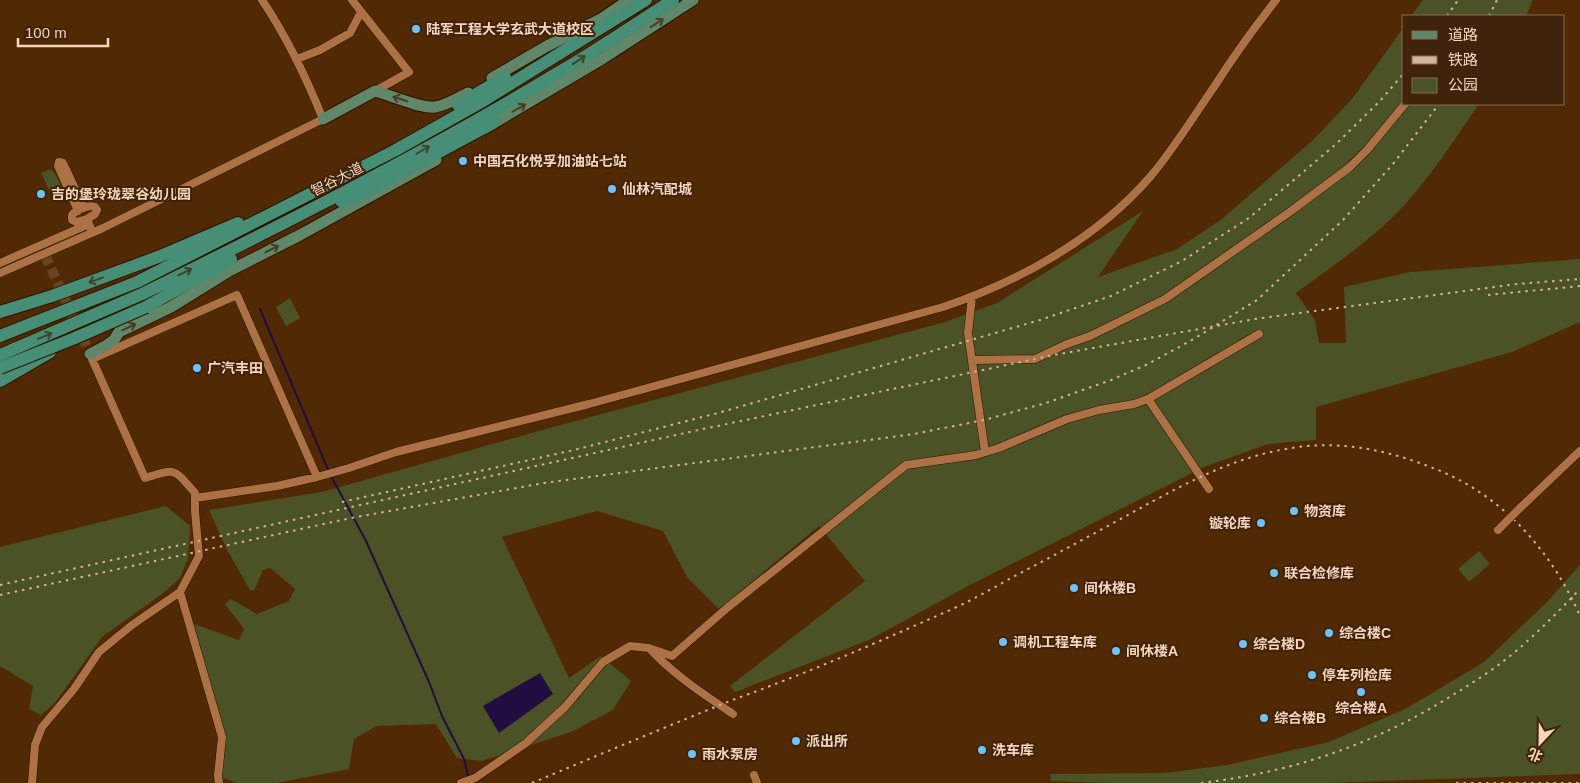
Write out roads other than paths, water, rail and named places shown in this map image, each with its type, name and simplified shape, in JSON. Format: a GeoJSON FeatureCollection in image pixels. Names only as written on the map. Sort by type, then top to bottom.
{"type":"FeatureCollection","features":[{"type":"Feature","properties":{"kind":"highway","name":"智谷大道"},"geometry":{"type":"LineString","coordinates":[[0,336],[139,288],[483,101],[646,0]]}},
{"type":"Feature","properties":{"kind":"highway","name":"智谷大道"},"geometry":{"type":"LineString","coordinates":[[0,355],[139,288],[295,217],[396,165],[561,72],[673,0]]}},
{"type":"Feature","properties":{"kind":"highway"},"geometry":{"type":"LineString","coordinates":[[1,312],[52,296],[158,257],[322,188],[601,19]]}},
{"type":"Feature","properties":{"kind":"highway"},"geometry":{"type":"LineString","coordinates":[[0,368],[146,307],[238,254],[295,217],[363,193],[493,123]]}},
{"type":"Feature","properties":{"kind":"highway"},"geometry":{"type":"LineString","coordinates":[[0,381],[75,338]]}},
{"type":"Feature","properties":{"kind":"main road"},"geometry":{"type":"LineString","coordinates":[[323,119],[375,91],[423,106],[434,107],[448,104],[547,46],[601,19],[629,0]]}},
{"type":"Feature","properties":{"kind":"main road"},"geometry":{"type":"LineString","coordinates":[[91,357],[114,340],[119,332],[171,307],[229,271],[423,168],[493,123],[602,59],[693,0]]}},
{"type":"Feature","properties":{"kind":"street"},"geometry":{"type":"LineString","coordinates":[[0,274],[93,233],[323,119],[297,58],[262,0]]}},
{"type":"Feature","properties":{"kind":"street"},"geometry":{"type":"LineString","coordinates":[[352,0],[409,72],[375,91]]}},
{"type":"Feature","properties":{"kind":"street"},"geometry":{"type":"LineString","coordinates":[[195,498],[278,486],[317,477],[396,452],[589,404],[943,307],[972,297],[1042,263],[1093,230],[1120,207],[1150,177],[1174,146],[1276,0]]}},
{"type":"Feature","properties":{"kind":"street"},"geometry":{"type":"LineString","coordinates":[[297,58],[320,50],[350,33],[361,12]]}},
{"type":"Feature","properties":{"kind":"street"},"geometry":{"type":"LineString","coordinates":[[972,360],[1035,359],[1090,336],[1165,299],[1291,211],[1350,166],[1367,150],[1405,105]]}},
{"type":"Feature","properties":{"kind":"street"},"geometry":{"type":"LineString","coordinates":[[59,162],[64,163],[81,209],[58,166],[59,162]]}},
{"type":"Feature","properties":{"kind":"street"},"geometry":{"type":"LineString","coordinates":[[0,263],[88,222],[97,210],[93,206],[81,209],[72,215],[74,221],[88,222]]}},
{"type":"Feature","properties":{"kind":"street"},"geometry":{"type":"LineString","coordinates":[[88,222],[93,233]]}},
{"type":"Feature","properties":{"kind":"street"},"geometry":{"type":"LineString","coordinates":[[32,783],[35,745],[42,727],[74,690],[99,652],[132,625],[180,592],[199,556],[195,493],[178,474],[168,471],[145,478],[91,357],[237,295],[317,477]]}},
{"type":"Feature","properties":{"kind":"street"},"geometry":{"type":"LineString","coordinates":[[972,297],[968,333],[985,452]]}},
{"type":"Feature","properties":{"kind":"street"},"geometry":{"type":"LineString","coordinates":[[461,783],[475,778],[526,743],[565,707],[603,662],[630,646],[649,648],[672,656],[727,608],[906,465],[957,459],[985,452],[1067,419],[1148,399],[1259,334]]}},
{"type":"Feature","properties":{"kind":"street"},"geometry":{"type":"LineString","coordinates":[[1148,399],[1209,488]]}},
{"type":"Feature","properties":{"kind":"street"},"geometry":{"type":"LineString","coordinates":[[1498,530],[1580,451]]}},
{"type":"Feature","properties":{"kind":"street"},"geometry":{"type":"LineString","coordinates":[[180,592],[222,737],[219,783]]}},
{"type":"Feature","properties":{"kind":"street"},"geometry":{"type":"LineString","coordinates":[[649,648],[665,666],[685,682],[733,714]]}},
{"type":"Feature","properties":{"kind":"waterway"},"geometry":{"type":"LineString","coordinates":[[260,309],[329,472]]}},
{"type":"Feature","properties":{"kind":"waterway"},"geometry":{"type":"LineString","coordinates":[[331,476],[366,541],[429,682],[442,716],[464,759],[468,776]]}},
{"type":"Feature","properties":{"kind":"tunnel"},"geometry":{"type":"LineString","coordinates":[[45,255],[90,354]]}},
{"type":"Feature","properties":{"kind":"railway"},"geometry":{"type":"LineString","coordinates":[[1448,15],[1458,0]]}},
{"type":"Feature","properties":{"kind":"railway"},"geometry":{"type":"LineString","coordinates":[[1490,15],[1497,0]]}},
{"type":"Feature","properties":{"kind":"railway"},"geometry":{"type":"LineString","coordinates":[[342,502],[574,450],[718,413],[1040,320],[1111,296],[1182,261],[1249,218],[1335,145],[1380,101],[1402,75]]}},
{"type":"Feature","properties":{"kind":"railway"},"geometry":{"type":"LineString","coordinates":[[0,595],[351,518],[544,483],[914,434],[984,420],[1046,403],[1111,380],[1146,365],[1192,340],[1257,300],[1343,220],[1393,164],[1438,105]]}},
{"type":"Feature","properties":{"kind":"railway"},"geometry":{"type":"LineString","coordinates":[[0,585],[703,429],[1054,355],[1255,319],[1517,284],[1580,279]]}},
{"type":"Feature","properties":{"kind":"railway"},"geometry":{"type":"LineString","coordinates":[[1488,295],[1580,286]]}},
{"type":"Feature","properties":{"kind":"railway"},"geometry":{"type":"LineString","coordinates":[[532,783],[725,703],[792,678],[950,610],[1209,473],[1266,453],[1286,449],[1325,445],[1363,448],[1420,463],[1462,481],[1505,511],[1523,529],[1555,570],[1569,592],[1580,616]]}},
{"type":"Feature","properties":{"kind":"railway"},"geometry":{"type":"LineString","coordinates":[[1201,783],[1235,778],[1301,763],[1365,741],[1395,727],[1456,693],[1499,664],[1515,652],[1580,589]]}},
{"type":"Feature","properties":{"kind":"railway"},"geometry":{"type":"LineString","coordinates":[[1456,783],[1580,783]]}},
{"type":"Feature","properties":{"kind":"place","name":"陆军工程大学玄武大道校区"},"geometry":{"type":"Point","coordinates":[416,29]}},
{"type":"Feature","properties":{"kind":"place","name":"中国石化悦孚加油站七站"},"geometry":{"type":"Point","coordinates":[463,161]}},
{"type":"Feature","properties":{"kind":"place","name":"仙林汽配城"},"geometry":{"type":"Point","coordinates":[612,189]}},
{"type":"Feature","properties":{"kind":"place","name":"吉的堡玲珑翠谷幼儿园"},"geometry":{"type":"Point","coordinates":[41,194]}},
{"type":"Feature","properties":{"kind":"place","name":"广汽丰田"},"geometry":{"type":"Point","coordinates":[197,368]}},
{"type":"Feature","properties":{"kind":"place","name":"物资库"},"geometry":{"type":"Point","coordinates":[1294,511]}},
{"type":"Feature","properties":{"kind":"place","name":"镟轮库"},"geometry":{"type":"Point","coordinates":[1261,523]}},
{"type":"Feature","properties":{"kind":"place","name":"联合检修库"},"geometry":{"type":"Point","coordinates":[1274,573]}},
{"type":"Feature","properties":{"kind":"place","name":"间休楼B"},"geometry":{"type":"Point","coordinates":[1074,588]}},
{"type":"Feature","properties":{"kind":"place","name":"综合楼C"},"geometry":{"type":"Point","coordinates":[1329,633]}},
{"type":"Feature","properties":{"kind":"place","name":"调机工程车库"},"geometry":{"type":"Point","coordinates":[1003,642]}},
{"type":"Feature","properties":{"kind":"place","name":"综合楼D"},"geometry":{"type":"Point","coordinates":[1243,644]}},
{"type":"Feature","properties":{"kind":"place","name":"间休楼A"},"geometry":{"type":"Point","coordinates":[1116,651]}},
{"type":"Feature","properties":{"kind":"place","name":"停车列检库"},"geometry":{"type":"Point","coordinates":[1312,675]}},
{"type":"Feature","properties":{"kind":"place","name":"综合楼A"},"geometry":{"type":"Point","coordinates":[1361,692]}},
{"type":"Feature","properties":{"kind":"place","name":"综合楼B"},"geometry":{"type":"Point","coordinates":[1264,718]}},
{"type":"Feature","properties":{"kind":"place","name":"派出所"},"geometry":{"type":"Point","coordinates":[796,741]}},
{"type":"Feature","properties":{"kind":"place","name":"洗车库"},"geometry":{"type":"Point","coordinates":[982,750]}},
{"type":"Feature","properties":{"kind":"place","name":"雨水泵房"},"geometry":{"type":"Point","coordinates":[692,754]}}]}
